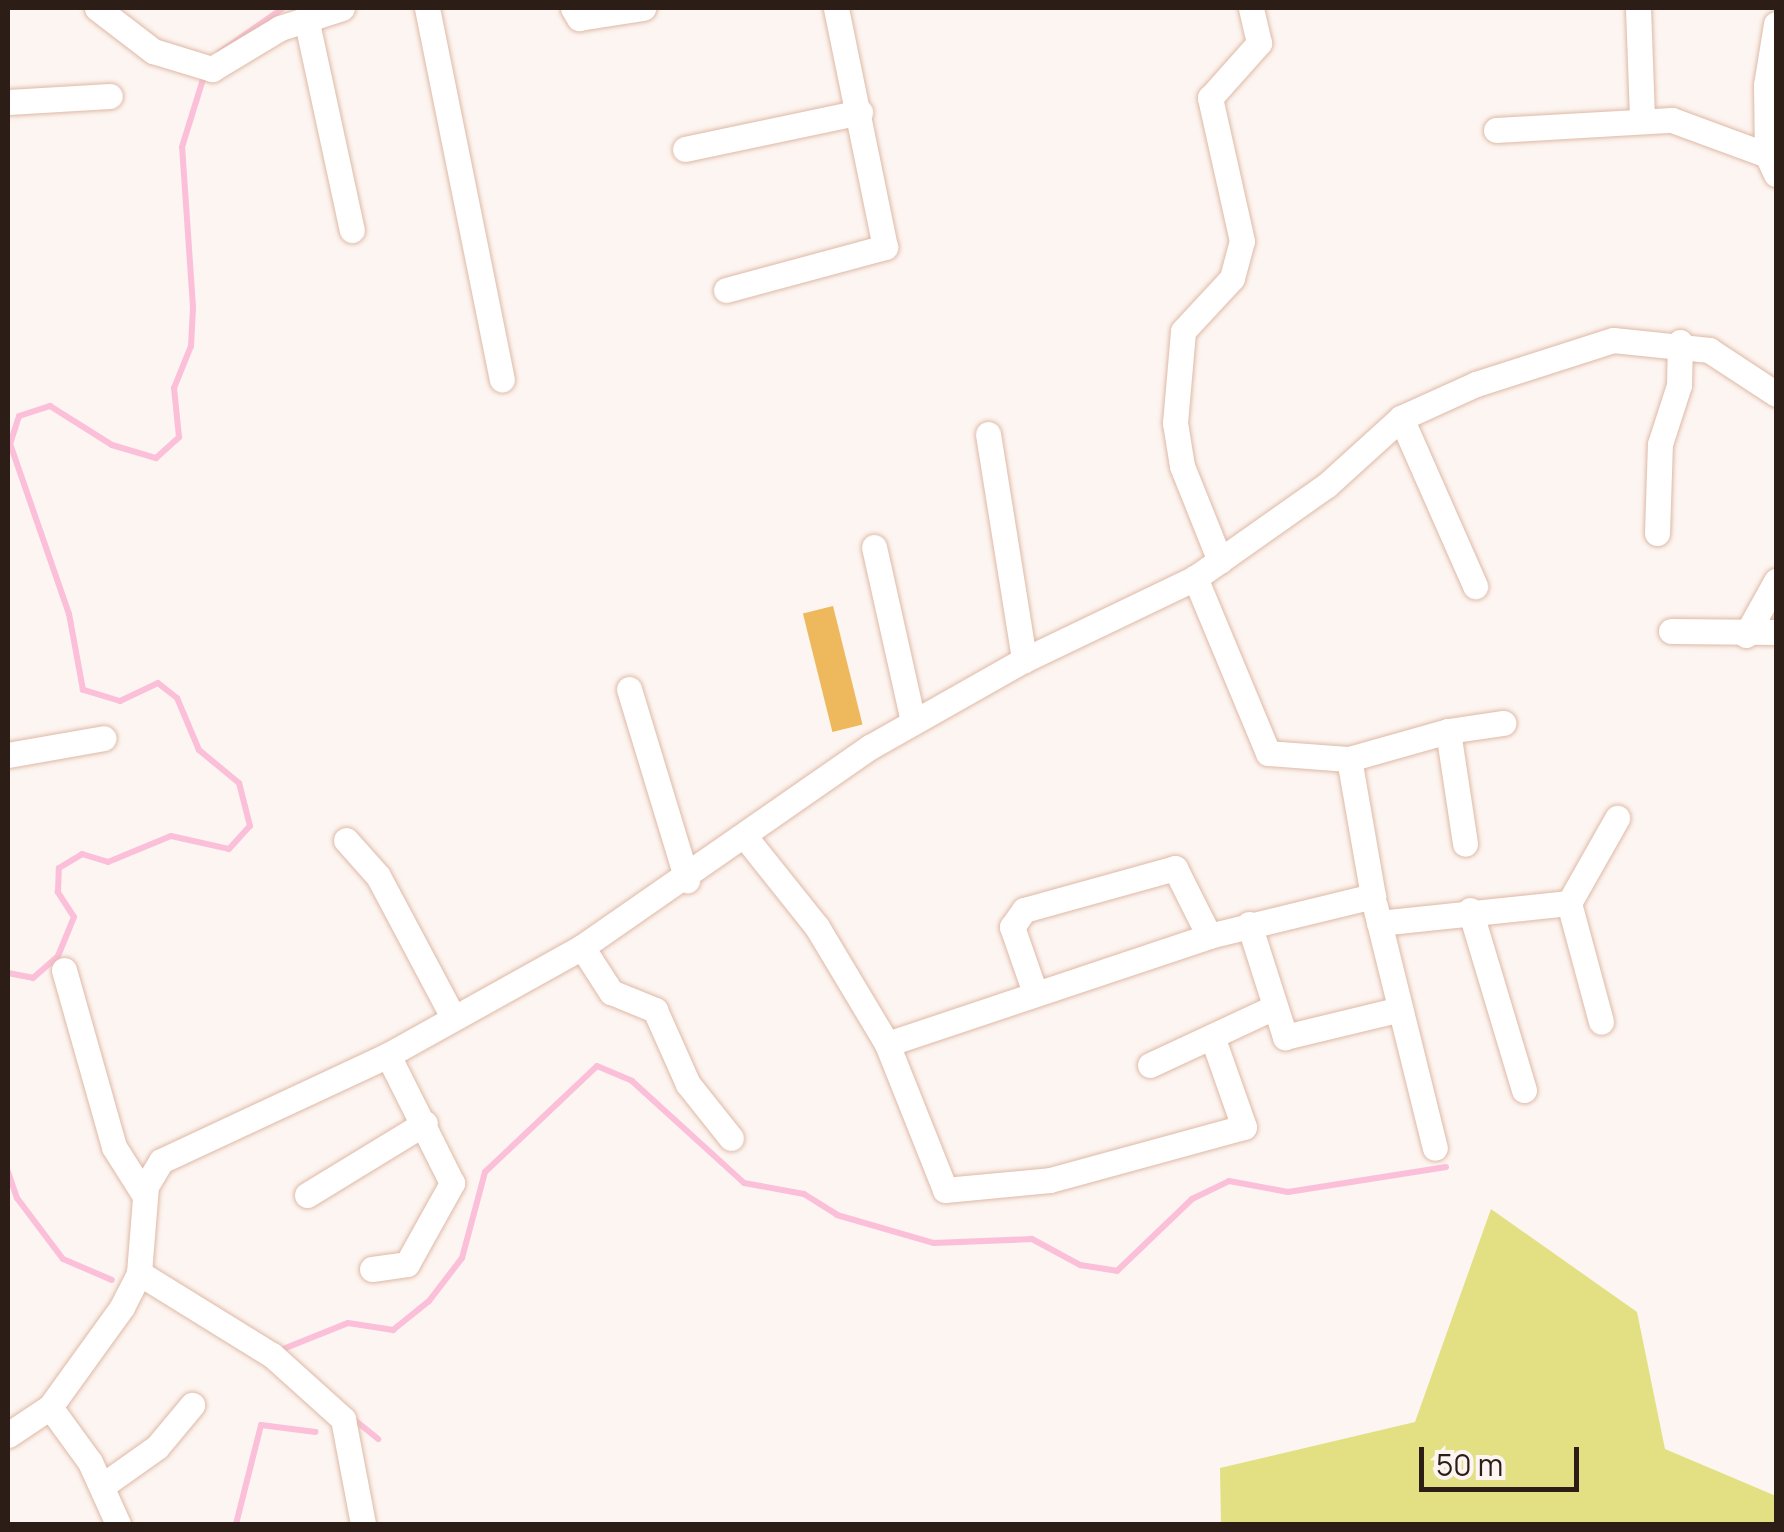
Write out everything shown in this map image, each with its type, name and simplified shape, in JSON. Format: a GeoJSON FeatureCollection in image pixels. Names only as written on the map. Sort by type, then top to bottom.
{"type":"FeatureCollection","features":[{"type":"Feature","properties":{"kind":"street"},"geometry":{"type":"LineString","coordinates":[[97,8],[153,52],[203,67],[306,18],[342,8]]}},
{"type":"Feature","properties":{"kind":"street"},"geometry":{"type":"LineString","coordinates":[[427,8],[502,379]]}},
{"type":"Feature","properties":{"kind":"street"},"geometry":{"type":"LineString","coordinates":[[573,8],[579,18],[643,8]]}},
{"type":"Feature","properties":{"kind":"street"},"geometry":{"type":"LineString","coordinates":[[726,290],[885,247],[836,8]]}},
{"type":"Feature","properties":{"kind":"street"},"geometry":{"type":"LineString","coordinates":[[1220,561],[1182,466],[1175,423],[1183,332],[1232,278],[1242,241],[1210,98],[1259,43],[1250,8]]}},
{"type":"Feature","properties":{"kind":"street"},"geometry":{"type":"LineString","coordinates":[[1638,8],[1642,119]]}},
{"type":"Feature","properties":{"kind":"street"},"geometry":{"type":"LineString","coordinates":[[306,18],[352,230]]}},
{"type":"Feature","properties":{"kind":"street"},"geometry":{"type":"LineString","coordinates":[[1496,130],[1672,120],[1772,165],[1766,85],[1776,24]]}},
{"type":"Feature","properties":{"kind":"street"},"geometry":{"type":"LineString","coordinates":[[8,102],[110,96]]}},
{"type":"Feature","properties":{"kind":"street"},"geometry":{"type":"LineString","coordinates":[[685,148],[860,112]]}},
{"type":"Feature","properties":{"kind":"street"},"geometry":{"type":"LineString","coordinates":[[8,1435],[50,1407],[101,1344],[139,1273],[149,1176],[172,1154],[388,1055],[452,1015],[582,947],[687,880],[913,722],[1024,660],[1195,578],[1328,485],[1401,418],[1476,384],[1613,340],[1680,342],[1722,356],[1776,394]]}},
{"type":"Feature","properties":{"kind":"street"},"geometry":{"type":"LineString","coordinates":[[1657,533],[1660,444],[1679,385],[1680,342]]}},
{"type":"Feature","properties":{"kind":"street"},"geometry":{"type":"LineString","coordinates":[[1401,418],[1475,586]]}},
{"type":"Feature","properties":{"kind":"street"},"geometry":{"type":"LineString","coordinates":[[988,434],[1024,660]]}},
{"type":"Feature","properties":{"kind":"street"},"geometry":{"type":"LineString","coordinates":[[874,547],[913,722]]}},
{"type":"Feature","properties":{"kind":"street"},"geometry":{"type":"LineString","coordinates":[[1195,578],[1268,752],[1349,759],[1448,731],[1503,723]]}},
{"type":"Feature","properties":{"kind":"street"},"geometry":{"type":"LineString","coordinates":[[1746,635],[1776,581]]}},
{"type":"Feature","properties":{"kind":"street"},"geometry":{"type":"LineString","coordinates":[[1671,632],[1776,632]]}},
{"type":"Feature","properties":{"kind":"street"},"geometry":{"type":"LineString","coordinates":[[629,689],[687,880]]}},
{"type":"Feature","properties":{"kind":"street"},"geometry":{"type":"LineString","coordinates":[[1448,731],[1465,844]]}},
{"type":"Feature","properties":{"kind":"street"},"geometry":{"type":"LineString","coordinates":[[8,755],[104,738]]}},
{"type":"Feature","properties":{"kind":"street"},"geometry":{"type":"LineString","coordinates":[[1349,759],[1372,896],[1397,1010],[1435,1148]]}},
{"type":"Feature","properties":{"kind":"street"},"geometry":{"type":"LineString","coordinates":[[1602,1022],[1569,902],[1617,818]]}},
{"type":"Feature","properties":{"kind":"street"},"geometry":{"type":"LineString","coordinates":[[746,838],[817,927],[887,1044],[936,1182],[954,1192],[1050,1180],[1244,1127],[1213,1039]]}},
{"type":"Feature","properties":{"kind":"street"},"geometry":{"type":"LineString","coordinates":[[346,840],[378,876],[452,1015]]}},
{"type":"Feature","properties":{"kind":"street"},"geometry":{"type":"LineString","coordinates":[[1034,990],[1012,927],[1024,910],[1175,868],[1210,936]]}},
{"type":"Feature","properties":{"kind":"street"},"geometry":{"type":"LineString","coordinates":[[887,1044],[1034,990],[1249,924],[1372,896]]}},
{"type":"Feature","properties":{"kind":"street"},"geometry":{"type":"LineString","coordinates":[[1379,923],[1569,902]]}},
{"type":"Feature","properties":{"kind":"street"},"geometry":{"type":"LineString","coordinates":[[1470,910],[1524,1090]]}},
{"type":"Feature","properties":{"kind":"street"},"geometry":{"type":"LineString","coordinates":[[1249,924],[1270,1009],[1288,1039],[1397,1010]]}},
{"type":"Feature","properties":{"kind":"street"},"geometry":{"type":"LineString","coordinates":[[582,947],[611,992],[655,1010],[688,1084],[730,1138]]}},
{"type":"Feature","properties":{"kind":"street"},"geometry":{"type":"LineString","coordinates":[[64,970],[114,1147],[146,1196]]}},
{"type":"Feature","properties":{"kind":"street"},"geometry":{"type":"LineString","coordinates":[[1150,1065],[1213,1039],[1270,1009]]}},
{"type":"Feature","properties":{"kind":"street"},"geometry":{"type":"LineString","coordinates":[[372,1269],[406,1264],[451,1187],[425,1123],[388,1055]]}},
{"type":"Feature","properties":{"kind":"street"},"geometry":{"type":"LineString","coordinates":[[306,1195],[425,1123]]}},
{"type":"Feature","properties":{"kind":"street"},"geometry":{"type":"LineString","coordinates":[[139,1273],[272,1354],[343,1419],[362,1524]]}},
{"type":"Feature","properties":{"kind":"street"},"geometry":{"type":"LineString","coordinates":[[102,1486],[156,1447],[192,1405]]}},
{"type":"Feature","properties":{"kind":"street"},"geometry":{"type":"LineString","coordinates":[[50,1407],[102,1486],[118,1524]]}},
{"type":"Feature","properties":{"kind":"shaded area"},"geometry":{"type":"Polygon","coordinates":[[[1491,1209],[1637,1312],[1665,1449],[1776,1496],[1776,1524],[1221,1524],[1220,1468],[1415,1422],[1491,1209]]]}},
{"type":"Feature","properties":{"kind":"building"},"geometry":{"type":"Polygon","coordinates":[[[833,606],[863,724],[832,732],[803,613],[833,606]]]}},
{"type":"Feature","properties":{"kind":"waterway"},"geometry":{"type":"LineString","coordinates":[[219,53],[283,8]]}},
{"type":"Feature","properties":{"kind":"waterway"},"geometry":{"type":"LineString","coordinates":[[8,973],[33,978],[58,956],[74,917],[58,892],[59,868],[82,854],[108,862],[171,836],[229,849],[250,826],[239,783],[199,750],[177,698],[158,683],[120,701],[83,690],[69,614],[10,444],[19,416],[50,406],[112,445],[156,458],[179,437],[174,388],[191,346],[193,307],[182,147],[204,76]]}},
{"type":"Feature","properties":{"kind":"waterway"},"geometry":{"type":"LineString","coordinates":[[278,1351],[348,1323],[393,1330],[429,1301],[462,1258],[485,1172],[597,1066],[632,1081],[744,1183],[804,1194],[837,1215],[934,1243],[1032,1239],[1080,1265],[1117,1271],[1192,1199],[1229,1181],[1288,1192],[1446,1167]]}},
{"type":"Feature","properties":{"kind":"waterway"},"geometry":{"type":"LineString","coordinates":[[8,1172],[17,1198],[63,1259],[112,1280]]}},
{"type":"Feature","properties":{"kind":"waterway"},"geometry":{"type":"LineString","coordinates":[[351,1417],[378,1439]]}},
{"type":"Feature","properties":{"kind":"waterway"},"geometry":{"type":"LineString","coordinates":[[236,1524],[261,1425],[316,1432]]}}]}
